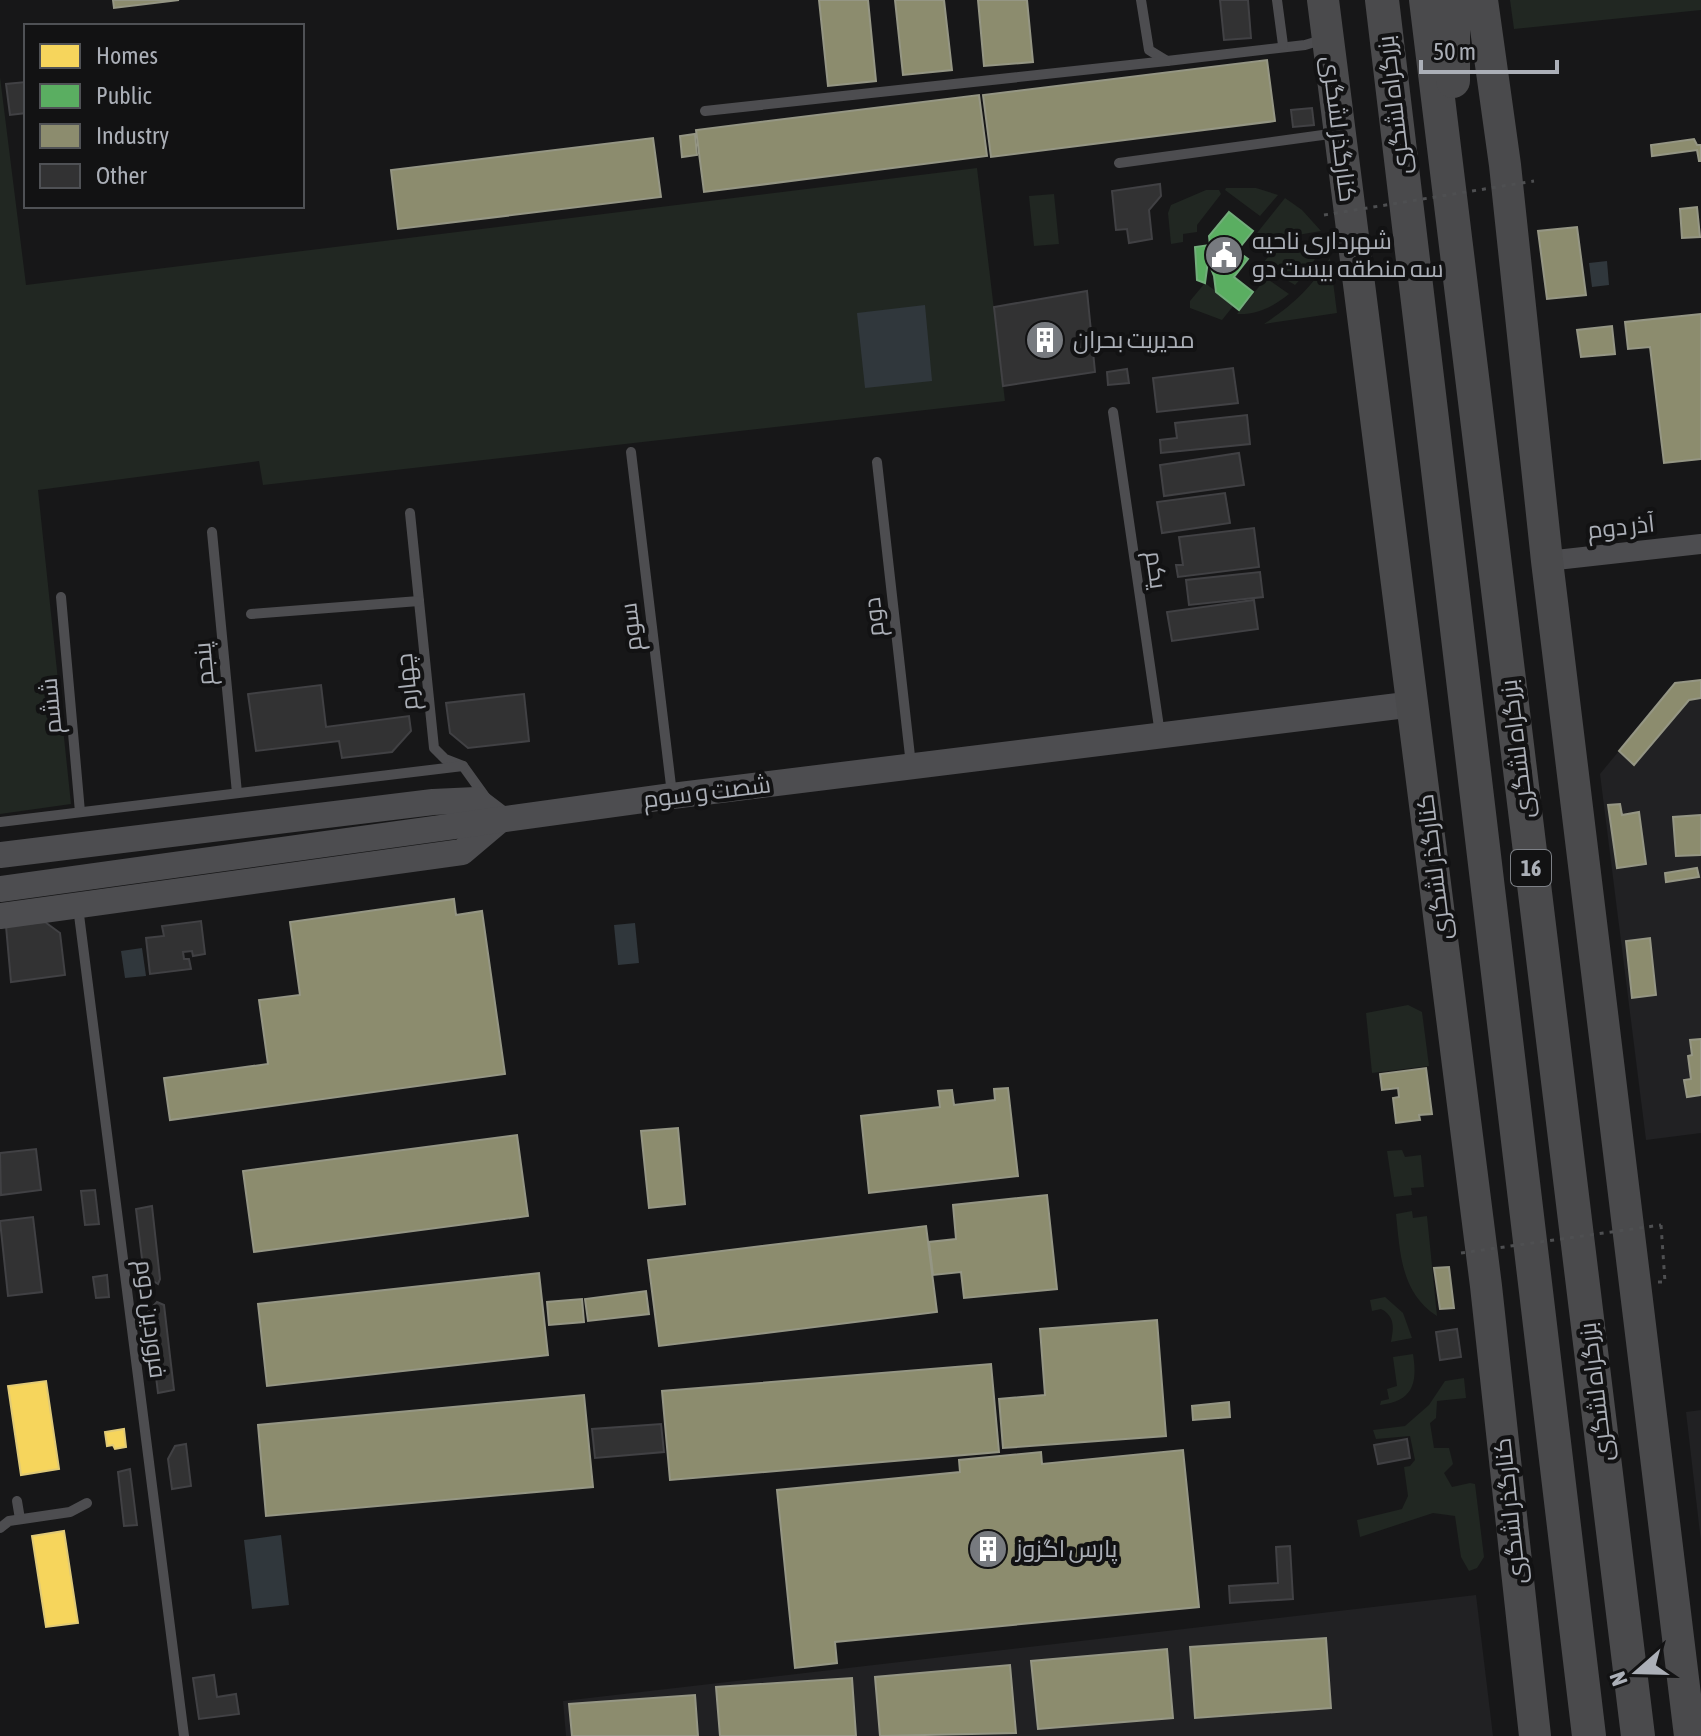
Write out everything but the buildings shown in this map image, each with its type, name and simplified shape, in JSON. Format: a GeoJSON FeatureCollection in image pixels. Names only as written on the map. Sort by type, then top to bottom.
{"type":"FeatureCollection","features":[{"type":"Feature","properties":{"kind":"highway","name":"بزرگراه لشگری"},"geometry":{"type":"LineString","coordinates":[[1382,0],[1589,1736]]}},
{"type":"Feature","properties":{"kind":"highway","name":"بزرگراه لشگری"},"geometry":{"type":"LineString","coordinates":[[1426,0],[1638,1736]]}},
{"type":"Feature","properties":{"kind":"highway"},"geometry":{"type":"LineString","coordinates":[[1451,213],[1453,0]]}},
{"type":"Feature","properties":{"kind":"main road","name":"کنارگذر لشگری"},"geometry":{"type":"LineString","coordinates":[[1323,0],[1486,1286],[1535,1736]]}},
{"type":"Feature","properties":{"kind":"main road"},"geometry":{"type":"LineString","coordinates":[[1482,0],[1505,165],[1547,561],[1690,1736]]}},
{"type":"Feature","properties":{"kind":"street","name":"آذر دوم"},"geometry":{"type":"LineString","coordinates":[[1547,561],[1701,544]]}},
{"type":"Feature","properties":{"kind":"street","name":"شصت و سوم"},"geometry":{"type":"LineString","coordinates":[[0,889],[672,796],[1414,704]]}},
{"type":"Feature","properties":{"kind":"street"},"geometry":{"type":"LineString","coordinates":[[0,855],[433,802],[476,800],[501,819],[462,852],[0,916]]}},
{"type":"Feature","properties":{"kind":"lane"},"geometry":{"type":"LineString","coordinates":[[1141,0],[1149,50],[1167,61]]}},
{"type":"Feature","properties":{"kind":"lane"},"geometry":{"type":"LineString","coordinates":[[1277,0],[1283,45]]}},
{"type":"Feature","properties":{"kind":"lane"},"geometry":{"type":"LineString","coordinates":[[705,111],[1167,61],[1283,45],[1305,45],[1327,38]]}},
{"type":"Feature","properties":{"kind":"lane"},"geometry":{"type":"LineString","coordinates":[[1119,163],[1339,133]]}},
{"type":"Feature","properties":{"kind":"lane","name":"یکم"},"geometry":{"type":"LineString","coordinates":[[1113,412],[1160,734]]}},
{"type":"Feature","properties":{"kind":"lane","name":"سوم"},"geometry":{"type":"LineString","coordinates":[[631,452],[672,796]]}},
{"type":"Feature","properties":{"kind":"lane","name":"دوم"},"geometry":{"type":"LineString","coordinates":[[877,462],[911,767]]}},
{"type":"Feature","properties":{"kind":"lane","name":"چهارم"},"geometry":{"type":"LineString","coordinates":[[410,513],[434,748],[445,759],[463,766],[501,819]]}},
{"type":"Feature","properties":{"kind":"lane","name":"پنجم"},"geometry":{"type":"LineString","coordinates":[[212,532],[237,793]]}},
{"type":"Feature","properties":{"kind":"lane","name":"ششم"},"geometry":{"type":"LineString","coordinates":[[61,597],[80,812]]}},
{"type":"Feature","properties":{"kind":"lane"},"geometry":{"type":"LineString","coordinates":[[251,614],[419,601]]}},
{"type":"Feature","properties":{"kind":"lane"},"geometry":{"type":"LineString","coordinates":[[0,822],[463,766]]}},
{"type":"Feature","properties":{"kind":"lane","name":"فروردین دوم"},"geometry":{"type":"LineString","coordinates":[[78,907],[184,1736]]}},
{"type":"Feature","properties":{"kind":"lane"},"geometry":{"type":"LineString","coordinates":[[17,1501],[20,1519]]}},
{"type":"Feature","properties":{"kind":"lane"},"geometry":{"type":"LineString","coordinates":[[0,1528],[9,1521],[70,1512],[87,1503]]}},
{"type":"Feature","properties":{"kind":"path"},"geometry":{"type":"LineString","coordinates":[[1324,215],[1534,181]]}},
{"type":"Feature","properties":{"kind":"path"},"geometry":{"type":"LineString","coordinates":[[1461,1253],[1661,1225],[1665,1282]]}},
{"type":"Feature","properties":{"kind":"shaded area"},"geometry":{"type":"Polygon","coordinates":[[[1510,0],[1701,0],[1701,10],[1514,29],[1510,0]]]}},
{"type":"Feature","properties":{"kind":"shaded area"},"geometry":{"type":"Polygon","coordinates":[[[0,77],[26,285],[977,168],[1005,401],[263,485],[259,461],[38,490],[71,804],[0,814],[0,77]]]}},
{"type":"Feature","properties":{"kind":"shaded area"},"geometry":{"type":"Polygon","coordinates":[[[1226,188],[1256,188],[1278,195],[1260,216],[1226,188]]]}},
{"type":"Feature","properties":{"kind":"shaded area"},"geometry":{"type":"Polygon","coordinates":[[[1206,190],[1219,190],[1221,194],[1197,225],[1197,232],[1183,234],[1183,242],[1171,244],[1168,213],[1171,205],[1206,190]]]}},
{"type":"Feature","properties":{"kind":"shaded area"},"geometry":{"type":"Polygon","coordinates":[[[1054,194],[1059,244],[1034,246],[1029,196],[1054,194]]]}},
{"type":"Feature","properties":{"kind":"shaded area"},"geometry":{"type":"Polygon","coordinates":[[[1285,198],[1302,210],[1321,231],[1268,240],[1257,233],[1285,198]]]}},
{"type":"Feature","properties":{"kind":"shaded area"},"geometry":{"type":"Polygon","coordinates":[[[1306,246],[1307,252],[1320,250],[1308,271],[1295,285],[1261,265],[1271,254],[1306,246]]]}},
{"type":"Feature","properties":{"kind":"shaded area"},"geometry":{"type":"Polygon","coordinates":[[[1330,258],[1337,313],[1264,324],[1301,295],[1330,258]]]}},
{"type":"Feature","properties":{"kind":"shaded area"},"geometry":{"type":"Polygon","coordinates":[[[1607,261],[1609,285],[1592,287],[1589,263],[1607,261]]]}},
{"type":"Feature","properties":{"kind":"shaded area"},"geometry":{"type":"Polygon","coordinates":[[[1266,278],[1289,294],[1264,309],[1237,314],[1266,278]]]}},
{"type":"Feature","properties":{"kind":"shaded area"},"geometry":{"type":"Polygon","coordinates":[[[1205,283],[1234,305],[1222,320],[1190,308],[1190,301],[1205,283]]]}},
{"type":"Feature","properties":{"kind":"shaded area"},"geometry":{"type":"Polygon","coordinates":[[[925,305],[932,381],[865,388],[857,313],[925,305]]]}},
{"type":"Feature","properties":{"kind":"shaded area"},"geometry":{"type":"Polygon","coordinates":[[[1701,680],[1701,1133],[1646,1140],[1600,774],[1675,683],[1701,680]]]}},
{"type":"Feature","properties":{"kind":"shaded area"},"geometry":{"type":"Polygon","coordinates":[[[635,923],[639,963],[618,965],[614,925],[635,923]]]}},
{"type":"Feature","properties":{"kind":"shaded area"},"geometry":{"type":"Polygon","coordinates":[[[142,948],[146,976],[125,978],[121,951],[142,948]]]}},
{"type":"Feature","properties":{"kind":"shaded area"},"geometry":{"type":"Polygon","coordinates":[[[1408,1005],[1422,1012],[1429,1066],[1372,1073],[1366,1013],[1408,1005]]]}},
{"type":"Feature","properties":{"kind":"shaded area"},"geometry":{"type":"Polygon","coordinates":[[[1402,1150],[1405,1157],[1421,1155],[1424,1187],[1411,1188],[1412,1195],[1394,1197],[1387,1151],[1402,1150]]]}},
{"type":"Feature","properties":{"kind":"shaded area"},"geometry":{"type":"Polygon","coordinates":[[[1412,1211],[1413,1218],[1427,1216],[1437,1316],[1416,1296],[1404,1271],[1396,1214],[1412,1211]]]}},
{"type":"Feature","properties":{"kind":"shaded area"},"geometry":{"type":"Polygon","coordinates":[[[1385,1297],[1403,1313],[1412,1338],[1391,1342],[1391,1319],[1381,1309],[1372,1311],[1370,1300],[1385,1297]]]}},
{"type":"Feature","properties":{"kind":"shaded area"},"geometry":{"type":"Polygon","coordinates":[[[1413,1354],[1414,1374],[1410,1390],[1399,1400],[1380,1405],[1381,1401],[1389,1399],[1387,1389],[1397,1386],[1393,1357],[1413,1354]]]}},
{"type":"Feature","properties":{"kind":"shaded area"},"geometry":{"type":"Polygon","coordinates":[[[1464,1378],[1466,1398],[1437,1401],[1436,1418],[1430,1423],[1434,1448],[1449,1448],[1453,1464],[1444,1473],[1452,1487],[1475,1484],[1484,1557],[1477,1568],[1469,1571],[1461,1557],[1455,1516],[1433,1513],[1360,1537],[1357,1520],[1402,1509],[1408,1496],[1404,1467],[1415,1460],[1410,1436],[1376,1439],[1373,1430],[1405,1426],[1429,1405],[1445,1381],[1464,1378]]]}},
{"type":"Feature","properties":{"kind":"shaded area"},"geometry":{"type":"Polygon","coordinates":[[[1701,1410],[1701,1542],[1686,1412],[1701,1410]]]}},
{"type":"Feature","properties":{"kind":"shaded area"},"geometry":{"type":"Polygon","coordinates":[[[281,1535],[289,1605],[252,1609],[244,1540],[281,1535]]]}},
{"type":"Feature","properties":{"kind":"shaded area"},"geometry":{"type":"Polygon","coordinates":[[[1476,1595],[1493,1736],[566,1736],[563,1701],[1476,1595]]]}},
{"type":"Feature","properties":{"kind":"place","name":"شهرداری ناحیه سه منطقه بیست دو"},"geometry":{"type":"Point","coordinates":[1224,255]}},
{"type":"Feature","properties":{"kind":"place","name":"مدیریت بحران"},"geometry":{"type":"Point","coordinates":[1045,340]}},
{"type":"Feature","properties":{"kind":"place","name":"پارس اگزوز"},"geometry":{"type":"Point","coordinates":[988,1549]}}]}
